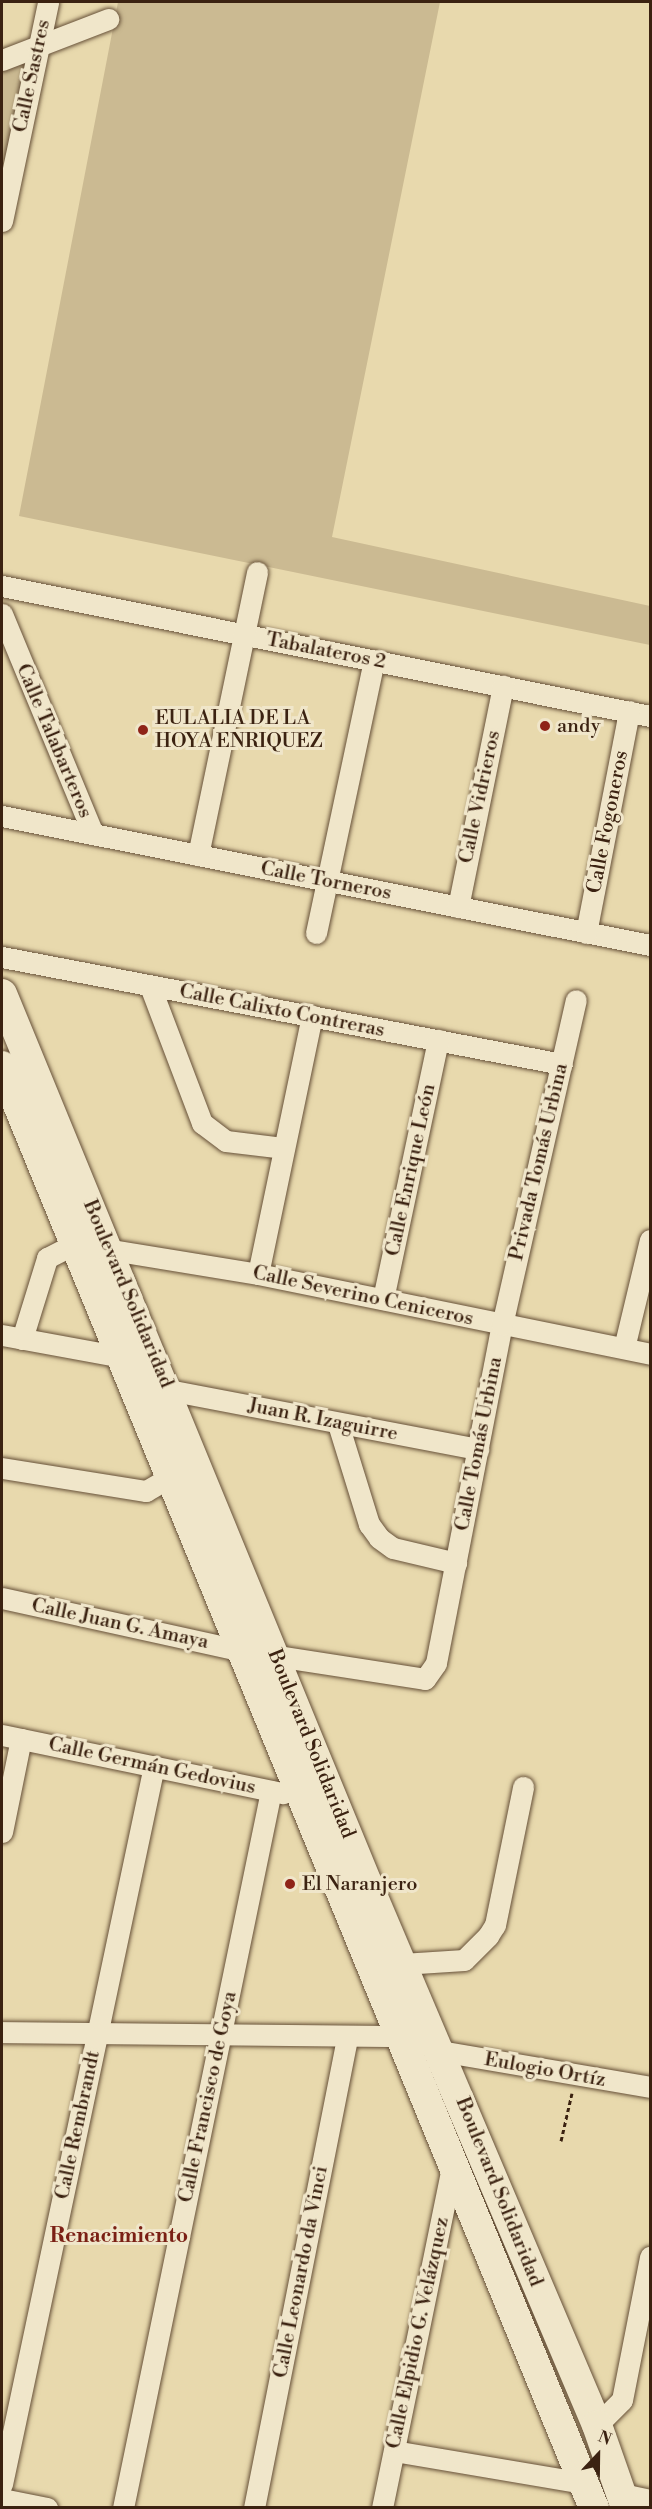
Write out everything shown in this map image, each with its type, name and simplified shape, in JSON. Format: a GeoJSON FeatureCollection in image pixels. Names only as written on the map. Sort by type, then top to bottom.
{"type":"FeatureCollection","features":[{"type":"Feature","properties":{"kind":"main road","name":"Boulevard Solidaridad"},"geometry":{"type":"LineString","coordinates":[[2,994],[110,1248],[274,1653],[355,1888],[402,2036],[589,2495]]}},
{"type":"Feature","properties":{"kind":"main road","name":"Boulevard Solidaridad"},"geometry":{"type":"LineString","coordinates":[[2,1066],[122,1357],[238,1650],[303,1796],[402,1965],[460,2094],[547,2313],[597,2425],[624,2501]]}},
{"type":"Feature","properties":{"kind":"main road"},"geometry":{"type":"LineString","coordinates":[[430,2105],[460,2094]]}},
{"type":"Feature","properties":{"kind":"main road"},"geometry":{"type":"LineString","coordinates":[[520,2325],[547,2313]]}},
{"type":"Feature","properties":{"kind":"street","name":"Calle Sastres"},"geometry":{"type":"LineString","coordinates":[[2,221],[48,2]]}},
{"type":"Feature","properties":{"kind":"street"},"geometry":{"type":"LineString","coordinates":[[2,60],[108,19]]}},
{"type":"Feature","properties":{"kind":"street"},"geometry":{"type":"LineString","coordinates":[[198,855],[257,572]]}},
{"type":"Feature","properties":{"kind":"street","name":"Tabalateros 2"},"geometry":{"type":"LineString","coordinates":[[2,586],[651,716]]}},
{"type":"Feature","properties":{"kind":"street","name":"Calle Talabarteros"},"geometry":{"type":"LineString","coordinates":[[2,614],[93,834]]}},
{"type":"Feature","properties":{"kind":"street"},"geometry":{"type":"LineString","coordinates":[[316,933],[374,660]]}},
{"type":"Feature","properties":{"kind":"street","name":"Calle Vidrieros"},"geometry":{"type":"LineString","coordinates":[[458,907],[503,686]]}},
{"type":"Feature","properties":{"kind":"street","name":"Calle Fogoneros"},"geometry":{"type":"LineString","coordinates":[[586,933],[629,711]]}},
{"type":"Feature","properties":{"kind":"street","name":"Calle Torneros"},"geometry":{"type":"LineString","coordinates":[[2,816],[651,945]]}},
{"type":"Feature","properties":{"kind":"street","name":"Calle Calixto Contreras"},"geometry":{"type":"LineString","coordinates":[[2,957],[562,1064]]}},
{"type":"Feature","properties":{"kind":"street"},"geometry":{"type":"LineString","coordinates":[[150,986],[202,1123],[226,1142],[283,1148]]}},
{"type":"Feature","properties":{"kind":"street","name":"Privada Tomás Urbina"},"geometry":{"type":"LineString","coordinates":[[502,1325],[576,1000]]}},
{"type":"Feature","properties":{"kind":"street"},"geometry":{"type":"LineString","coordinates":[[258,1274],[312,1016]]}},
{"type":"Feature","properties":{"kind":"street","name":"Calle Enrique León"},"geometry":{"type":"LineString","coordinates":[[383,1299],[438,1040]]}},
{"type":"Feature","properties":{"kind":"street"},"geometry":{"type":"LineString","coordinates":[[624,1348],[650,1240]]}},
{"type":"Feature","properties":{"kind":"street"},"geometry":{"type":"LineString","coordinates":[[75,1244],[47,1258],[12,1337],[122,1357]]}},
{"type":"Feature","properties":{"kind":"street","name":"Calle Severino Ceniceros"},"geometry":{"type":"LineString","coordinates":[[75,1244],[258,1274],[502,1325],[651,1353]]}},
{"type":"Feature","properties":{"kind":"street","name":"Calle Tomás Urbina"},"geometry":{"type":"LineString","coordinates":[[456,1563],[502,1325]]}},
{"type":"Feature","properties":{"kind":"street","name":"Juan R. Izaguirre"},"geometry":{"type":"LineString","coordinates":[[168,1389],[338,1424],[478,1449]]}},
{"type":"Feature","properties":{"kind":"street"},"geometry":{"type":"LineString","coordinates":[[338,1424],[369,1524],[379,1538],[393,1548],[456,1563]]}},
{"type":"Feature","properties":{"kind":"street"},"geometry":{"type":"LineString","coordinates":[[2,1468],[127,1490],[155,1489],[197,1459]]}},
{"type":"Feature","properties":{"kind":"street","name":"Calle Juan G. Amaya"},"geometry":{"type":"LineString","coordinates":[[2,1598],[238,1650],[274,1653],[418,1682],[436,1663],[456,1563]]}},
{"type":"Feature","properties":{"kind":"street"},"geometry":{"type":"LineString","coordinates":[[2,1832],[11,1737]]}},
{"type":"Feature","properties":{"kind":"street","name":"Calle Germán Gedovius"},"geometry":{"type":"LineString","coordinates":[[11,1737],[303,1796]]}},
{"type":"Feature","properties":{"kind":"street","name":"Calle Rembrandt"},"geometry":{"type":"LineString","coordinates":[[2,2484],[154,1766]]}},
{"type":"Feature","properties":{"kind":"street"},"geometry":{"type":"LineString","coordinates":[[402,1965],[464,1960],[488,1936],[495,1925],[523,1787]]}},
{"type":"Feature","properties":{"kind":"street","name":"Calle Francisco de Goya"},"geometry":{"type":"LineString","coordinates":[[123,2508],[271,1791]]}},
{"type":"Feature","properties":{"kind":"street"},"geometry":{"type":"LineString","coordinates":[[2,2032],[221,2036],[402,2036]]}},
{"type":"Feature","properties":{"kind":"street","name":"Calle Leonardo da Vinci"},"geometry":{"type":"LineString","coordinates":[[254,2508],[347,2037]]}},
{"type":"Feature","properties":{"kind":"street","name":"Eulogio Ortíz"},"geometry":{"type":"LineString","coordinates":[[440,2051],[651,2087]]}},
{"type":"Feature","properties":{"kind":"street","name":"Calle Elpidio G. Velázquez"},"geometry":{"type":"LineString","coordinates":[[382,2508],[454,2159]]}},
{"type":"Feature","properties":{"kind":"street"},"geometry":{"type":"LineString","coordinates":[[597,2425],[622,2400],[651,2257]]}},
{"type":"Feature","properties":{"kind":"street"},"geometry":{"type":"LineString","coordinates":[[394,2451],[589,2495]]}},
{"type":"Feature","properties":{"kind":"street"},"geometry":{"type":"LineString","coordinates":[[2,2499],[47,2508]]}},
{"type":"Feature","properties":{"kind":"street"},"geometry":{"type":"LineString","coordinates":[[624,2501],[651,2500]]}},
{"type":"Feature","properties":{"kind":"path"},"geometry":{"type":"LineString","coordinates":[[561,2141],[576,2076]]}},
{"type":"Feature","properties":{"kind":"shaded area"},"geometry":{"type":"Polygon","coordinates":[[[118,2],[440,2],[332,537],[650,606],[650,645],[19,516],[118,2]]]}},
{"type":"Feature","properties":{"kind":"shaded area"},"geometry":{"type":"Polygon","coordinates":[[[26,60],[2,173],[2,71],[26,60]]]}},
{"type":"Feature","properties":{"kind":"place","name":"andy"},"geometry":{"type":"Point","coordinates":[545,726]}},
{"type":"Feature","properties":{"kind":"place","name":"EULALIA DE LA HOYA ENRIQUEZ"},"geometry":{"type":"Point","coordinates":[143,730]}},
{"type":"Feature","properties":{"kind":"place","name":"El Naranjero"},"geometry":{"type":"Point","coordinates":[290,1884]}},
{"type":"Feature","properties":{"kind":"district","name":"Renacimiento"},"geometry":{"type":"Point","coordinates":[119,2236]}}]}
